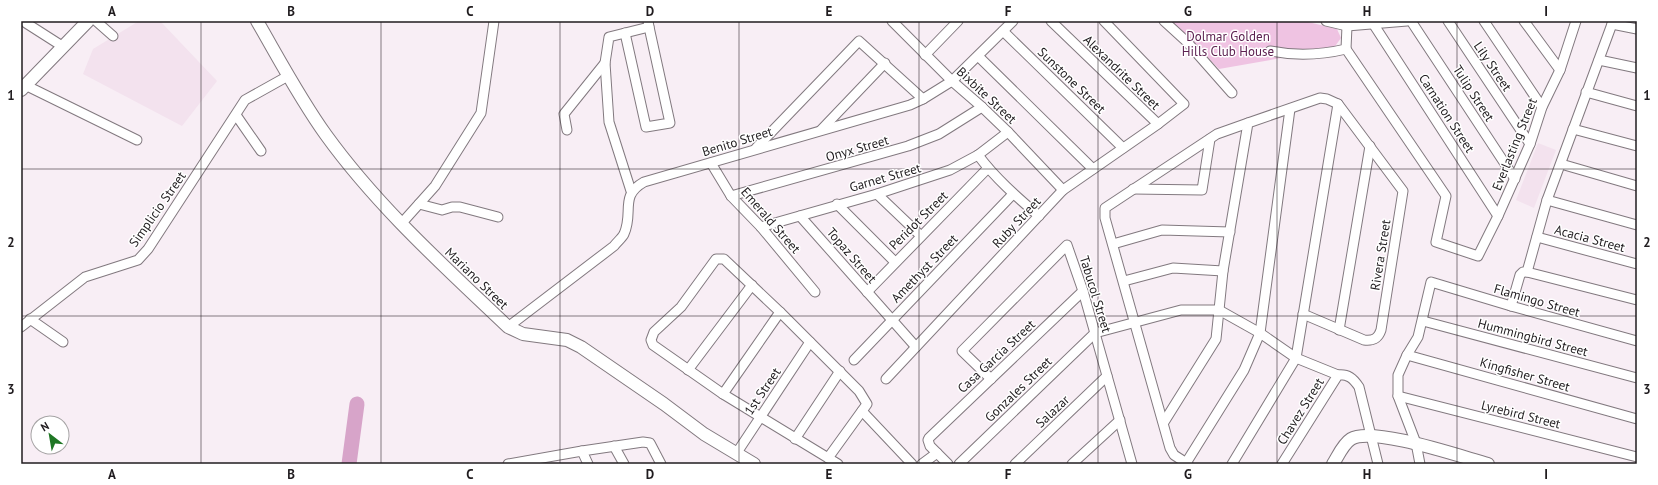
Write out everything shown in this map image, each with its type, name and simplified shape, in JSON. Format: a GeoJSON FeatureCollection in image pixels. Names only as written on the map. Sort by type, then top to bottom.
{"type":"FeatureCollection","features":[{"type":"Feature","properties":{"kind":"main road"},"geometry":{"type":"LineString","coordinates":[[22,88],[88,21]]}},
{"type":"Feature","properties":{"kind":"main road","name":"Mariano Street"},"geometry":{"type":"LineString","coordinates":[[257,21],[288,76],[326,134],[350,166],[401,224],[508,327],[523,334],[567,340],[581,347],[664,404],[704,434],[754,464]]}},
{"type":"Feature","properties":{"kind":"main road"},"geometry":{"type":"LineString","coordinates":[[1333,464],[1345,444],[1351,439],[1372,436],[1416,443],[1488,464]]}},
{"type":"Feature","properties":{"kind":"street"},"geometry":{"type":"LineString","coordinates":[[96,21],[113,36]]}},
{"type":"Feature","properties":{"kind":"street"},"geometry":{"type":"LineString","coordinates":[[401,224],[435,186],[480,113],[494,21]]}},
{"type":"Feature","properties":{"kind":"street"},"geometry":{"type":"LineString","coordinates":[[925,55],[958,21]]}},
{"type":"Feature","properties":{"kind":"street","name":"Benito Street"},"geometry":{"type":"LineString","coordinates":[[631,191],[644,182],[910,105],[952,81],[1013,21]]}},
{"type":"Feature","properties":{"kind":"street","name":"Alexandrite Street"},"geometry":{"type":"LineString","coordinates":[[1051,21],[1158,124]]}},
{"type":"Feature","properties":{"kind":"street","name":"Ruby Street"},"geometry":{"type":"LineString","coordinates":[[886,379],[1063,190],[1158,124],[1184,104],[1104,21]]}},
{"type":"Feature","properties":{"kind":"street"},"geometry":{"type":"LineString","coordinates":[[1164,21],[1187,42],[1232,93]]}},
{"type":"Feature","properties":{"kind":"street"},"geometry":{"type":"LineString","coordinates":[[1326,21],[1347,26],[1374,25],[1407,21]]}},
{"type":"Feature","properties":{"kind":"street","name":"Tulip Street"},"geometry":{"type":"LineString","coordinates":[[1411,21],[1515,179]]}},
{"type":"Feature","properties":{"kind":"street","name":"Lily Street"},"geometry":{"type":"LineString","coordinates":[[1448,21],[1530,144]]}},
{"type":"Feature","properties":{"kind":"street"},"geometry":{"type":"LineString","coordinates":[[1484,21],[1542,107]]}},
{"type":"Feature","properties":{"kind":"street"},"geometry":{"type":"LineString","coordinates":[[1524,21],[1560,70]]}},
{"type":"Feature","properties":{"kind":"street","name":"Everlasting Street"},"geometry":{"type":"LineString","coordinates":[[1346,49],[1446,196],[1436,242],[1478,256],[1498,216],[1530,144],[1542,107],[1560,70],[1576,21]]}},
{"type":"Feature","properties":{"kind":"street"},"geometry":{"type":"LineString","coordinates":[[1527,272],[1547,200],[1586,92],[1614,22],[1637,29]]}},
{"type":"Feature","properties":{"kind":"street","name":"Bixbite Street"},"geometry":{"type":"LineString","coordinates":[[898,23],[925,55],[952,81],[982,106],[1063,190]]}},
{"type":"Feature","properties":{"kind":"street"},"geometry":{"type":"LineString","coordinates":[[25,24],[62,46]]}},
{"type":"Feature","properties":{"kind":"street"},"geometry":{"type":"LineString","coordinates":[[508,327],[614,246],[624,235],[629,216],[629,199],[631,191],[609,122],[604,63],[609,37],[625,33],[648,24],[670,123],[646,127],[625,33]]}},
{"type":"Feature","properties":{"kind":"street","name":"Carnation Street"},"geometry":{"type":"LineString","coordinates":[[1374,25],[1498,216]]}},
{"type":"Feature","properties":{"kind":"street"},"geometry":{"type":"LineString","coordinates":[[1270,51],[1290,55],[1330,53],[1346,49],[1347,26]]}},
{"type":"Feature","properties":{"kind":"street","name":"Sunstone Street"},"geometry":{"type":"LineString","coordinates":[[1003,31],[1123,148]]}},
{"type":"Feature","properties":{"kind":"street"},"geometry":{"type":"LineString","coordinates":[[755,149],[859,41],[885,63],[922,99]]}},
{"type":"Feature","properties":{"kind":"street"},"geometry":{"type":"LineString","coordinates":[[978,56],[1093,169]]}},
{"type":"Feature","properties":{"kind":"street"},"geometry":{"type":"LineString","coordinates":[[1599,60],[1637,68]]}},
{"type":"Feature","properties":{"kind":"street"},"geometry":{"type":"LineString","coordinates":[[567,130],[564,114],[604,63]]}},
{"type":"Feature","properties":{"kind":"street"},"geometry":{"type":"LineString","coordinates":[[820,131],[885,63]]}},
{"type":"Feature","properties":{"kind":"street","name":"Simplicio Street"},"geometry":{"type":"LineString","coordinates":[[21,327],[85,277],[138,260],[148,249],[245,100],[288,76]]}},
{"type":"Feature","properties":{"kind":"street"},"geometry":{"type":"LineString","coordinates":[[22,88],[137,140]]}},
{"type":"Feature","properties":{"kind":"street"},"geometry":{"type":"LineString","coordinates":[[1586,92],[1637,106]]}},
{"type":"Feature","properties":{"kind":"street"},"geometry":{"type":"LineString","coordinates":[[1290,109],[1260,333],[1244,370],[1187,463],[1174,455],[1170,448],[1164,422],[1105,218],[1105,208],[1217,134],[1320,98],[1327,99],[1338,104],[1370,146],[1339,330],[1303,314]]}},
{"type":"Feature","properties":{"kind":"street"},"geometry":{"type":"LineString","coordinates":[[1232,464],[1296,358],[1338,104]]}},
{"type":"Feature","properties":{"kind":"street","name":"Onyx Street"},"geometry":{"type":"LineString","coordinates":[[732,196],[908,146],[939,134],[982,106]]}},
{"type":"Feature","properties":{"kind":"street"},"geometry":{"type":"LineString","coordinates":[[236,114],[261,151]]}},
{"type":"Feature","properties":{"kind":"street"},"geometry":{"type":"LineString","coordinates":[[1164,422],[1216,339],[1223,271],[1248,123]]}},
{"type":"Feature","properties":{"kind":"street"},"geometry":{"type":"LineString","coordinates":[[1573,129],[1637,146]]}},
{"type":"Feature","properties":{"kind":"street","name":"Garnet Street"},"geometry":{"type":"LineString","coordinates":[[760,227],[837,204],[877,194],[950,170],[978,155],[1008,132]]}},
{"type":"Feature","properties":{"kind":"street"},"geometry":{"type":"LineString","coordinates":[[1134,189],[1202,190],[1210,139]]}},
{"type":"Feature","properties":{"kind":"street","name":"Rivera Street"},"geometry":{"type":"LineString","coordinates":[[1339,330],[1369,341],[1375,339],[1381,330],[1403,191],[1370,146]]}},
{"type":"Feature","properties":{"kind":"street"},"geometry":{"type":"LineString","coordinates":[[978,155],[988,168],[1013,194],[1039,216]]}},
{"type":"Feature","properties":{"kind":"street","name":"Emerald Street"},"geometry":{"type":"LineString","coordinates":[[711,163],[732,196],[815,292]]}},
{"type":"Feature","properties":{"kind":"street"},"geometry":{"type":"LineString","coordinates":[[1561,164],[1637,186]]}},
{"type":"Feature","properties":{"kind":"street","name":"Peridot Street"},"geometry":{"type":"LineString","coordinates":[[867,292],[988,168]]}},
{"type":"Feature","properties":{"kind":"street"},"geometry":{"type":"LineString","coordinates":[[877,194],[920,236]]}},
{"type":"Feature","properties":{"kind":"street","name":"Amethyst Street"},"geometry":{"type":"LineString","coordinates":[[854,360],[1013,194]]}},
{"type":"Feature","properties":{"kind":"street"},"geometry":{"type":"LineString","coordinates":[[1547,200],[1637,225]]}},
{"type":"Feature","properties":{"kind":"street"},"geometry":{"type":"LineString","coordinates":[[420,204],[442,210],[452,207],[460,207],[498,217]]}},
{"type":"Feature","properties":{"kind":"street"},"geometry":{"type":"LineString","coordinates":[[837,204],[895,262]]}},
{"type":"Feature","properties":{"kind":"street","name":"Topaz Street"},"geometry":{"type":"LineString","coordinates":[[800,216],[916,347]]}},
{"type":"Feature","properties":{"kind":"street"},"geometry":{"type":"LineString","coordinates":[[1113,244],[1162,230],[1230,232]]}},
{"type":"Feature","properties":{"kind":"street","name":"Acacia Street"},"geometry":{"type":"LineString","coordinates":[[1537,237],[1637,264]]}},
{"type":"Feature","properties":{"kind":"street","name":"Tabucol Street"},"geometry":{"type":"LineString","coordinates":[[991,379],[962,351],[1067,245],[1095,333],[1131,464]]}},
{"type":"Feature","properties":{"kind":"street"},"geometry":{"type":"LineString","coordinates":[[828,458],[867,404],[859,391],[840,371],[752,284],[724,259],[716,259],[682,307],[654,332],[651,340],[653,345],[760,418],[838,464]]}},
{"type":"Feature","properties":{"kind":"street"},"geometry":{"type":"LineString","coordinates":[[1124,281],[1173,268],[1223,271]]}},
{"type":"Feature","properties":{"kind":"street"},"geometry":{"type":"LineString","coordinates":[[1511,306],[1520,275],[1523,272],[1637,300]]}},
{"type":"Feature","properties":{"kind":"street","name":"Flamingo Street"},"geometry":{"type":"LineString","coordinates":[[1422,321],[1431,282],[1637,341]]}},
{"type":"Feature","properties":{"kind":"street"},"geometry":{"type":"LineString","coordinates":[[688,370],[752,284]]}},
{"type":"Feature","properties":{"kind":"street","name":"Casa Garcia Street"},"geometry":{"type":"LineString","coordinates":[[937,453],[928,440],[1083,292]]}},
{"type":"Feature","properties":{"kind":"street"},"geometry":{"type":"LineString","coordinates":[[1095,333],[1181,310],[1219,310],[1260,333],[1296,358],[1338,375]]}},
{"type":"Feature","properties":{"kind":"street"},"geometry":{"type":"LineString","coordinates":[[723,394],[780,312]]}},
{"type":"Feature","properties":{"kind":"street"},"geometry":{"type":"LineString","coordinates":[[30,319],[63,342]]}},
{"type":"Feature","properties":{"kind":"street"},"geometry":{"type":"LineString","coordinates":[[1420,464],[1416,443],[1398,396],[1398,375],[1407,355],[1418,337],[1422,321]]}},
{"type":"Feature","properties":{"kind":"street","name":"Hummingbird Street"},"geometry":{"type":"LineString","coordinates":[[1422,321],[1637,378]]}},
{"type":"Feature","properties":{"kind":"street","name":"Gonzales Street"},"geometry":{"type":"LineString","coordinates":[[959,464],[1095,333]]}},
{"type":"Feature","properties":{"kind":"street","name":"1st Street"},"geometry":{"type":"LineString","coordinates":[[736,454],[810,342]]}},
{"type":"Feature","properties":{"kind":"street","name":"Kingfisher Street"},"geometry":{"type":"LineString","coordinates":[[1407,355],[1637,419]]}},
{"type":"Feature","properties":{"kind":"street"},"geometry":{"type":"LineString","coordinates":[[795,439],[840,371]]}},
{"type":"Feature","properties":{"kind":"street","name":"Chavez Street"},"geometry":{"type":"LineString","coordinates":[[1282,464],[1338,375],[1344,374],[1355,380],[1359,386],[1378,464]]}},
{"type":"Feature","properties":{"kind":"street","name":"Salazar"},"geometry":{"type":"LineString","coordinates":[[1015,464],[1107,376]]}},
{"type":"Feature","properties":{"kind":"street","name":"Lyrebird Street"},"geometry":{"type":"LineString","coordinates":[[1398,396],[1637,457]]}},
{"type":"Feature","properties":{"kind":"street"},"geometry":{"type":"LineString","coordinates":[[862,411],[912,464]]}},
{"type":"Feature","properties":{"kind":"street"},"geometry":{"type":"LineString","coordinates":[[1072,464],[1120,420]]}},
{"type":"Feature","properties":{"kind":"street"},"geometry":{"type":"LineString","coordinates":[[508,464],[547,461],[582,452],[643,442],[650,443],[661,464]]}},
{"type":"Feature","properties":{"kind":"street"},"geometry":{"type":"LineString","coordinates":[[614,446],[624,464]]}},
{"type":"Feature","properties":{"kind":"street"},"geometry":{"type":"LineString","coordinates":[[582,452],[587,463]]}},
{"type":"Feature","properties":{"kind":"street"},"geometry":{"type":"LineString","coordinates":[[922,464],[937,453],[948,464]]}},
{"type":"Feature","properties":{"kind":"shaded area"},"geometry":{"type":"Polygon","coordinates":[[[139,21],[160,21],[217,81],[182,126],[83,74],[93,49],[139,21]]]}},
{"type":"Feature","properties":{"kind":"shaded area"},"geometry":{"type":"Polygon","coordinates":[[[1538,143],[1556,150],[1534,208],[1516,200],[1538,143]]]}},
{"type":"Feature","properties":{"kind":"green space","name":"Dolmar Golden Hills Club House"},"geometry":{"type":"Polygon","coordinates":[[[1171,21],[1304,21],[1337,29],[1341,38],[1333,49],[1219,69],[1171,21]]]}},
{"type":"Feature","properties":{"kind":"waterway"},"geometry":{"type":"LineString","coordinates":[[349,464],[357,404]]}}]}
